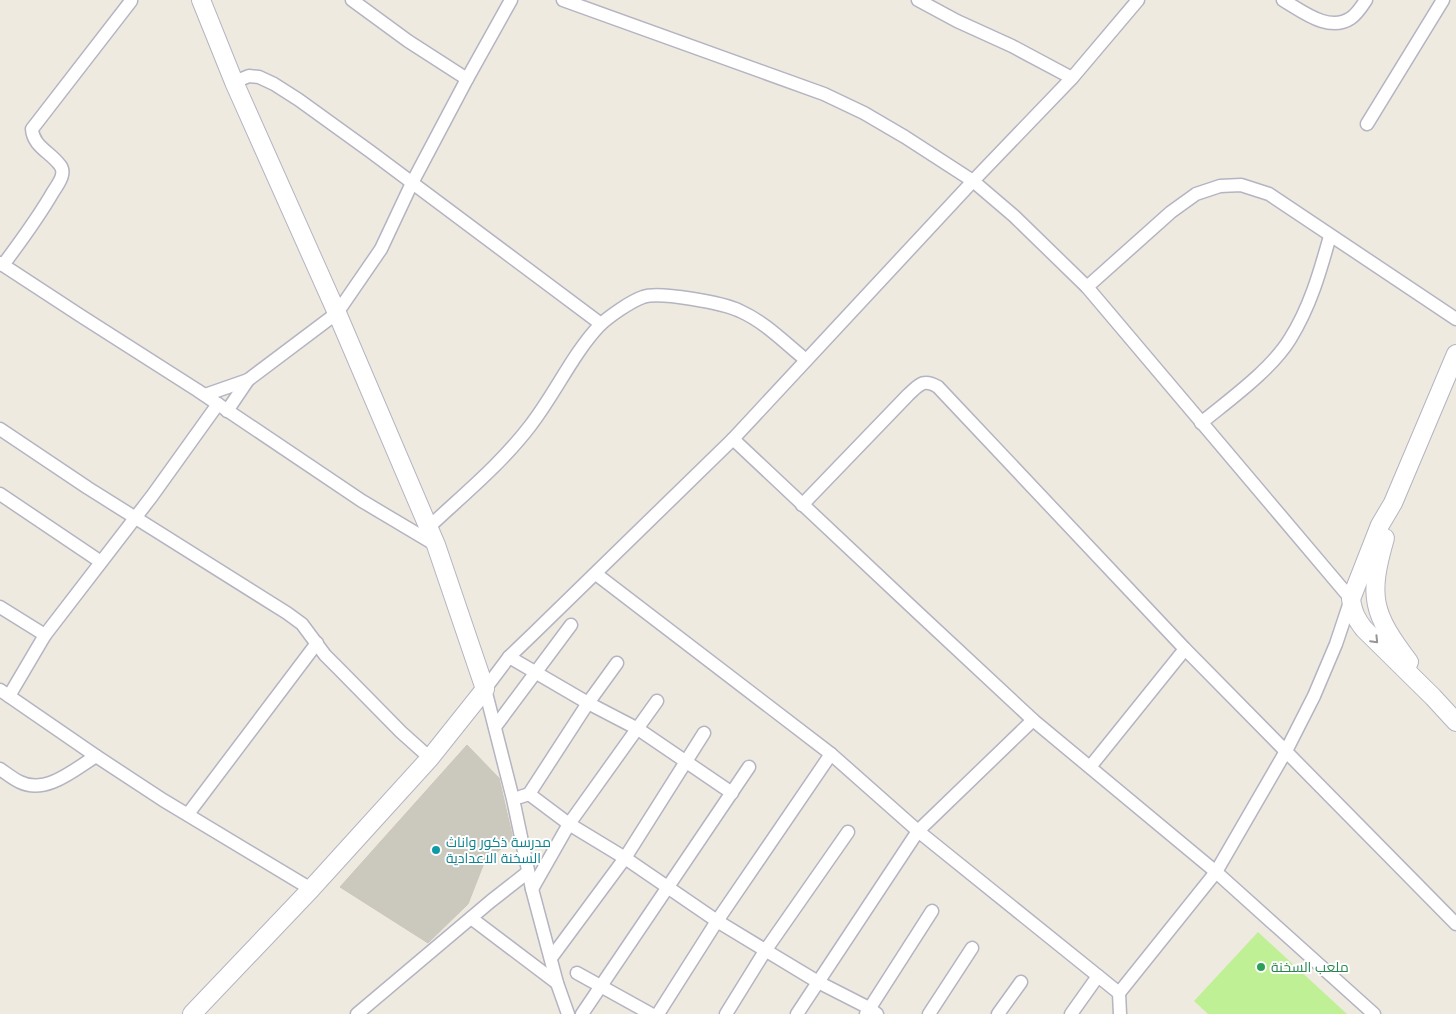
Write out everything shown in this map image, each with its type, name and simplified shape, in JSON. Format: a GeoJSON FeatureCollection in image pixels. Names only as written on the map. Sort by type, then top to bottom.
{"type":"FeatureCollection","features":[{"type":"Feature","properties":{"kind":"street"},"geometry":{"type":"LineString","coordinates":[[131,0],[32,129],[32,135],[36,142],[59,164],[62,174],[32,226],[2,264],[205,395],[362,502],[436,545]]}},
{"type":"Feature","properties":{"kind":"street"},"geometry":{"type":"LineString","coordinates":[[201,0],[234,82],[337,313],[436,545],[485,689],[513,799],[532,888],[568,1014]]}},
{"type":"Feature","properties":{"kind":"street"},"geometry":{"type":"LineString","coordinates":[[352,0],[408,41],[468,79]]}},
{"type":"Feature","properties":{"kind":"street"},"geometry":{"type":"LineString","coordinates":[[311,889],[163,800],[4,693],[45,635],[135,516],[223,407],[248,380],[337,313],[381,249],[412,183],[511,0]]}},
{"type":"Feature","properties":{"kind":"street"},"geometry":{"type":"LineString","coordinates":[[563,0],[824,94],[889,127],[973,181],[1014,216],[1087,287],[1351,599],[1352,611],[1356,618],[1376,641],[1456,722]]}},
{"type":"Feature","properties":{"kind":"street"},"geometry":{"type":"LineString","coordinates":[[918,0],[1072,78]]}},
{"type":"Feature","properties":{"kind":"street"},"geometry":{"type":"LineString","coordinates":[[192,1014],[311,889],[430,758],[509,657],[733,439],[973,181],[1072,78],[1138,0]]}},
{"type":"Feature","properties":{"kind":"street"},"geometry":{"type":"LineString","coordinates":[[1283,0],[1324,22],[1337,24],[1352,18],[1366,0]]}},
{"type":"Feature","properties":{"kind":"street"},"geometry":{"type":"LineString","coordinates":[[1368,124],[1443,0]]}},
{"type":"Feature","properties":{"kind":"street"},"geometry":{"type":"LineString","coordinates":[[234,82],[253,76],[259,77],[300,100],[601,324]]}},
{"type":"Feature","properties":{"kind":"street"},"geometry":{"type":"LineString","coordinates":[[1087,287],[1171,212],[1196,194],[1220,186],[1241,184],[1269,194],[1456,319]]}},
{"type":"Feature","properties":{"kind":"street"},"geometry":{"type":"LineString","coordinates":[[1201,423],[1267,367],[1289,341],[1316,284],[1330,236]]}},
{"type":"Feature","properties":{"kind":"street"},"geometry":{"type":"LineString","coordinates":[[429,527],[476,485],[515,445],[552,396],[575,359],[601,324],[627,305],[644,296],[659,295],[710,303],[739,310],[762,323],[806,360]]}},
{"type":"Feature","properties":{"kind":"street"},"geometry":{"type":"LineString","coordinates":[[1120,1014],[1119,993],[1216,872],[1286,751],[1314,696],[1336,644],[1380,524],[1393,503],[1456,354]]}},
{"type":"Feature","properties":{"kind":"street"},"geometry":{"type":"LineString","coordinates":[[205,395],[248,380]]}},
{"type":"Feature","properties":{"kind":"street"},"geometry":{"type":"LineString","coordinates":[[802,505],[908,395],[920,384],[932,383],[938,387],[1185,649],[1456,924]]}},
{"type":"Feature","properties":{"kind":"street"},"geometry":{"type":"LineString","coordinates":[[0,429],[88,488],[135,516],[302,624],[325,654],[401,732],[430,758]]}},
{"type":"Feature","properties":{"kind":"street"},"geometry":{"type":"LineString","coordinates":[[733,439],[1033,720],[1216,872],[1374,1014]]}},
{"type":"Feature","properties":{"kind":"street"},"geometry":{"type":"LineString","coordinates":[[0,494],[101,562]]}},
{"type":"Feature","properties":{"kind":"street"},"geometry":{"type":"LineString","coordinates":[[1393,503],[1389,528],[1378,564],[1376,602],[1386,630],[1418,673],[1433,697]]}},
{"type":"Feature","properties":{"kind":"street"},"geometry":{"type":"LineString","coordinates":[[596,574],[831,754],[918,831],[1119,993]]}},
{"type":"Feature","properties":{"kind":"street"},"geometry":{"type":"LineString","coordinates":[[1351,599],[1361,592],[1368,592],[1376,602]]}},
{"type":"Feature","properties":{"kind":"street"},"geometry":{"type":"LineString","coordinates":[[1356,618],[1370,616],[1376,602]]}},
{"type":"Feature","properties":{"kind":"street"},"geometry":{"type":"LineString","coordinates":[[0,607],[45,635]]}},
{"type":"Feature","properties":{"kind":"street"},"geometry":{"type":"LineString","coordinates":[[495,727],[571,625]]}},
{"type":"Feature","properties":{"kind":"street"},"geometry":{"type":"LineString","coordinates":[[188,814],[317,643]]}},
{"type":"Feature","properties":{"kind":"street"},"geometry":{"type":"LineString","coordinates":[[1090,767],[1185,649]]}},
{"type":"Feature","properties":{"kind":"street"},"geometry":{"type":"LineString","coordinates":[[509,657],[588,703],[638,729],[732,793]]}},
{"type":"Feature","properties":{"kind":"street"},"geometry":{"type":"LineString","coordinates":[[513,799],[529,794],[588,703],[618,663]]}},
{"type":"Feature","properties":{"kind":"street"},"geometry":{"type":"LineString","coordinates":[[532,888],[568,824],[658,701]]}},
{"type":"Feature","properties":{"kind":"street"},"geometry":{"type":"LineString","coordinates":[[797,1014],[918,831],[1033,720]]}},
{"type":"Feature","properties":{"kind":"street"},"geometry":{"type":"LineString","coordinates":[[551,958],[625,858],[704,733]]}},
{"type":"Feature","properties":{"kind":"street"},"geometry":{"type":"LineString","coordinates":[[658,1014],[717,921],[831,754]]}},
{"type":"Feature","properties":{"kind":"street"},"geometry":{"type":"LineString","coordinates":[[0,769],[21,783],[36,786],[58,779],[96,756]]}},
{"type":"Feature","properties":{"kind":"street"},"geometry":{"type":"LineString","coordinates":[[582,1014],[749,767]]}},
{"type":"Feature","properties":{"kind":"street"},"geometry":{"type":"LineString","coordinates":[[529,794],[568,824],[625,858],[717,921],[871,1012],[932,911]]}},
{"type":"Feature","properties":{"kind":"street"},"geometry":{"type":"LineString","coordinates":[[726,1014],[765,951],[848,832]]}},
{"type":"Feature","properties":{"kind":"street"},"geometry":{"type":"LineString","coordinates":[[357,1014],[528,872]]}},
{"type":"Feature","properties":{"kind":"street"},"geometry":{"type":"LineString","coordinates":[[471,918],[558,983]]}},
{"type":"Feature","properties":{"kind":"street"},"geometry":{"type":"LineString","coordinates":[[929,1014],[972,948]]}},
{"type":"Feature","properties":{"kind":"street"},"geometry":{"type":"LineString","coordinates":[[577,973],[651,1014]]}},
{"type":"Feature","properties":{"kind":"street"},"geometry":{"type":"LineString","coordinates":[[1070,1014],[1098,976]]}},
{"type":"Feature","properties":{"kind":"street"},"geometry":{"type":"LineString","coordinates":[[998,1014],[1021,982]]}},
{"type":"Feature","properties":{"kind":"green space","name":"ملعب السخنة"},"geometry":{"type":"Polygon","coordinates":[[[1258,932],[1347,1014],[1208,1014],[1194,1001],[1258,932]]]}},
{"type":"Feature","properties":{"kind":"building","name":"مدرسة ذكور واناث السخنة الاعدادية"},"geometry":{"type":"Polygon","coordinates":[[[467,745],[499,778],[513,839],[484,863],[468,904],[428,943],[340,887],[467,745]]]}},
{"type":"Feature","properties":{"kind":"place","name":"مدرسة ذكور واناث السخنة الاعدادية"},"geometry":{"type":"Point","coordinates":[436,850]}},
{"type":"Feature","properties":{"kind":"place","name":"ملعب السخنة"},"geometry":{"type":"Point","coordinates":[1261,967]}}]}
